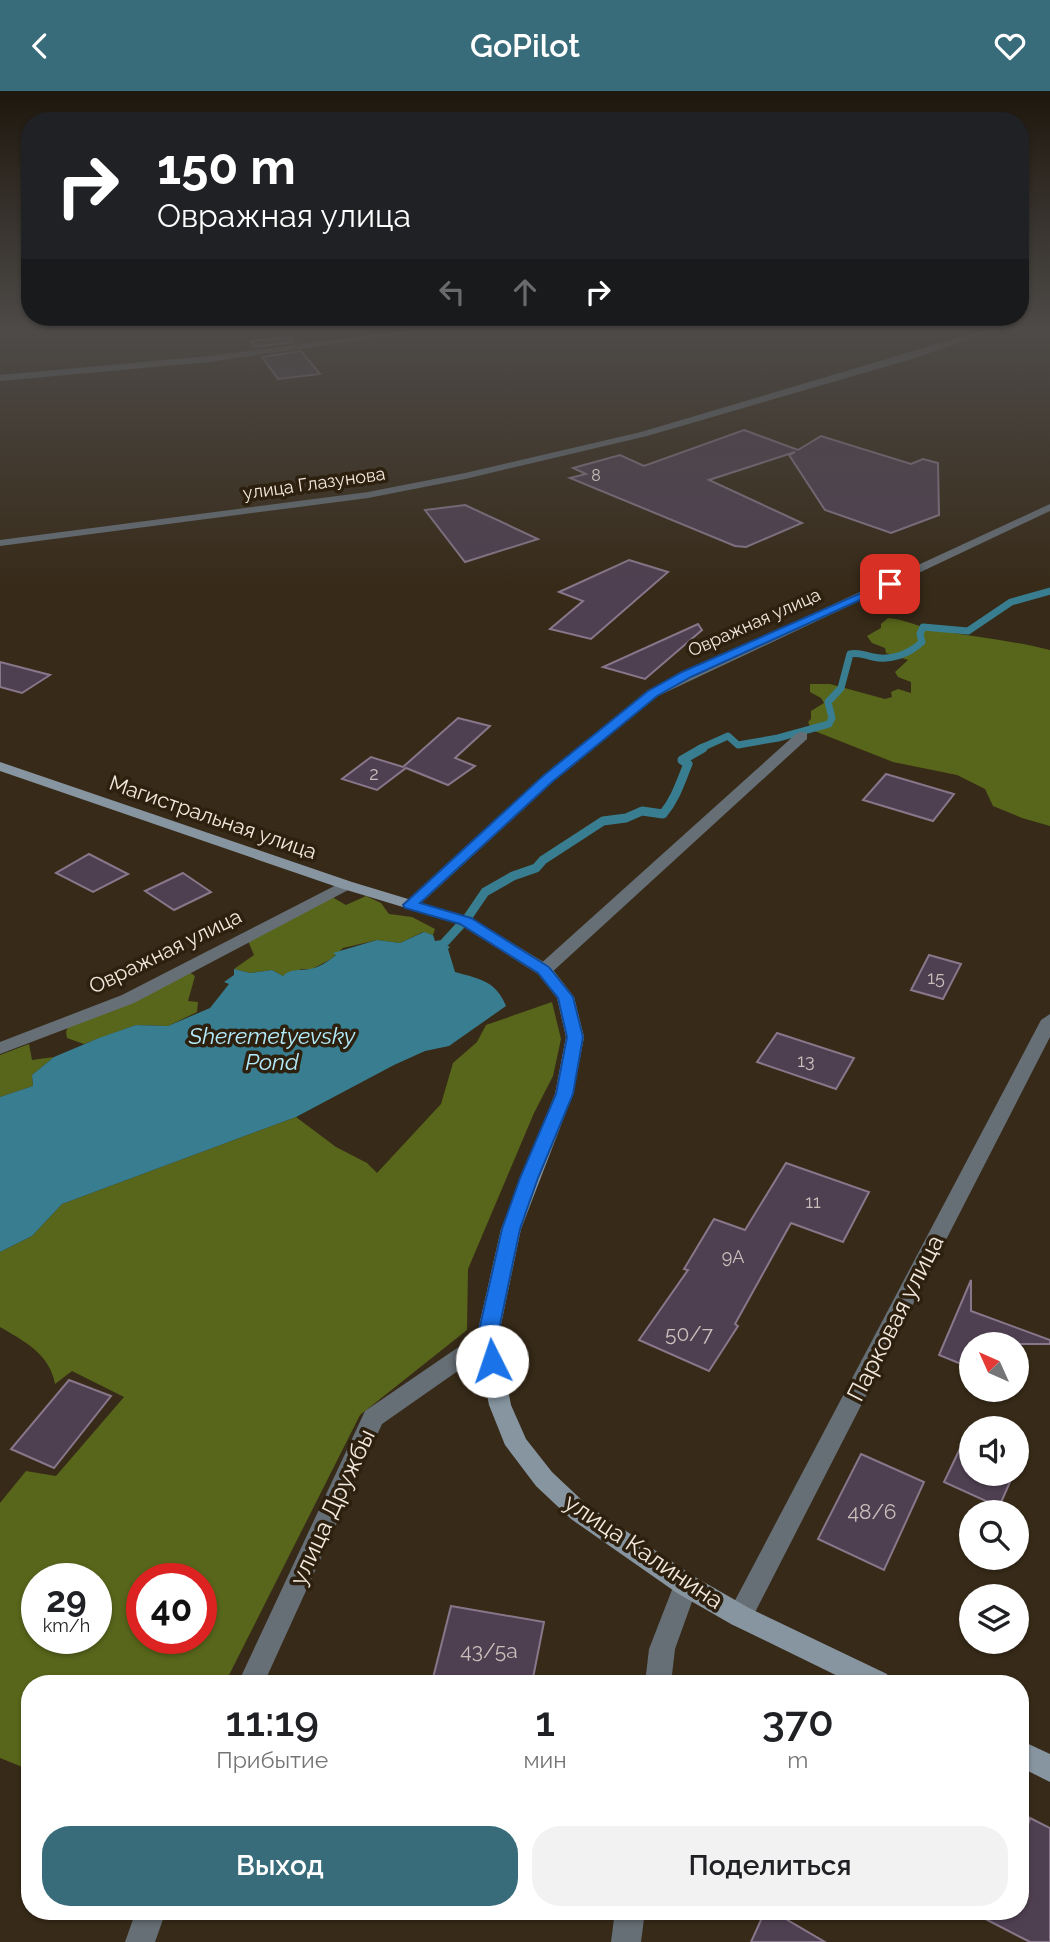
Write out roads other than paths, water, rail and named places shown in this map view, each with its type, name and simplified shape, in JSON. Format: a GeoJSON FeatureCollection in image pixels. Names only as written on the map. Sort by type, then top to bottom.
{"type":"FeatureCollection","features":[{"type":"Feature","properties":{"kind":"street","name":"улица Глазунова"},"geometry":{"type":"LineString","coordinates":[[0,543],[368,495],[465,476],[644,434],[705,416]]}},
{"type":"Feature","properties":{"kind":"street","name":"Овражная улица"},"geometry":{"type":"LineString","coordinates":[[412,905],[548,779],[653,694],[687,675],[865,595],[1050,507]]}},
{"type":"Feature","properties":{"kind":"street"},"geometry":{"type":"LineString","coordinates":[[544,970],[802,736]]}},
{"type":"Feature","properties":{"kind":"street","name":"Магистральная улица"},"geometry":{"type":"LineString","coordinates":[[0,766],[346,885],[412,905]]}},
{"type":"Feature","properties":{"kind":"street","name":"Овражная улица"},"geometry":{"type":"LineString","coordinates":[[0,1048],[128,999],[346,885]]}},
{"type":"Feature","properties":{"kind":"street","name":"улица Калинина"},"geometry":{"type":"LineString","coordinates":[[412,905],[466,921],[544,970],[565,997],[575,1037],[564,1094],[511,1229],[487,1339],[500,1405],[517,1445],[544,1479],[579,1512],[686,1585],[740,1616],[862,1675]]}},
{"type":"Feature","properties":{"kind":"street","name":"Парковая улица"},"geometry":{"type":"LineString","coordinates":[[740,1616],[1050,1020]]}},
{"type":"Feature","properties":{"kind":"street","name":"улица Дружбы"},"geometry":{"type":"LineString","coordinates":[[255,1675],[373,1418],[487,1339]]}},
{"type":"Feature","properties":{"kind":"street"},"geometry":{"type":"LineString","coordinates":[[659,1675],[662,1650],[686,1585]]}},
{"type":"Feature","properties":{"kind":"street"},"geometry":{"type":"LineString","coordinates":[[1029,1758],[1050,1768]]}},
{"type":"Feature","properties":{"kind":"street"},"geometry":{"type":"LineString","coordinates":[[139,1942],[148,1920]]}},
{"type":"Feature","properties":{"kind":"street"},"geometry":{"type":"LineString","coordinates":[[626,1942],[629,1920]]}},
{"type":"Feature","properties":{"kind":"water","name":"Sheremetyevsky Pond"},"geometry":{"type":"Polygon","coordinates":[[[424,932],[433,935],[435,941],[448,943],[446,945],[450,947],[448,949],[455,972],[492,986],[506,1006],[449,1046],[425,1051],[394,1065],[296,1117],[62,1204],[32,1236],[0,1252],[0,1097],[33,1086],[32,1075],[54,1057],[136,1025],[168,1026],[210,1008],[229,984],[224,982],[234,975],[234,969],[250,973],[272,970],[283,976],[292,971],[320,966],[336,955],[333,953],[377,940],[400,943],[424,932]]]}},
{"type":"Feature","properties":{"kind":"waterway"},"geometry":{"type":"LineString","coordinates":[[699,749],[728,736],[738,745],[778,738],[829,724],[832,718],[828,702],[841,688],[850,654],[880,658],[899,655],[922,642],[920,634],[923,627],[968,631],[1011,602],[1050,591]]}},
{"type":"Feature","properties":{"kind":"waterway"},"geometry":{"type":"LineString","coordinates":[[445,942],[468,917],[485,892],[513,876],[536,868],[543,860],[603,821],[626,818],[642,811],[663,814],[675,796],[688,764],[682,760],[703,748]]}}]}
